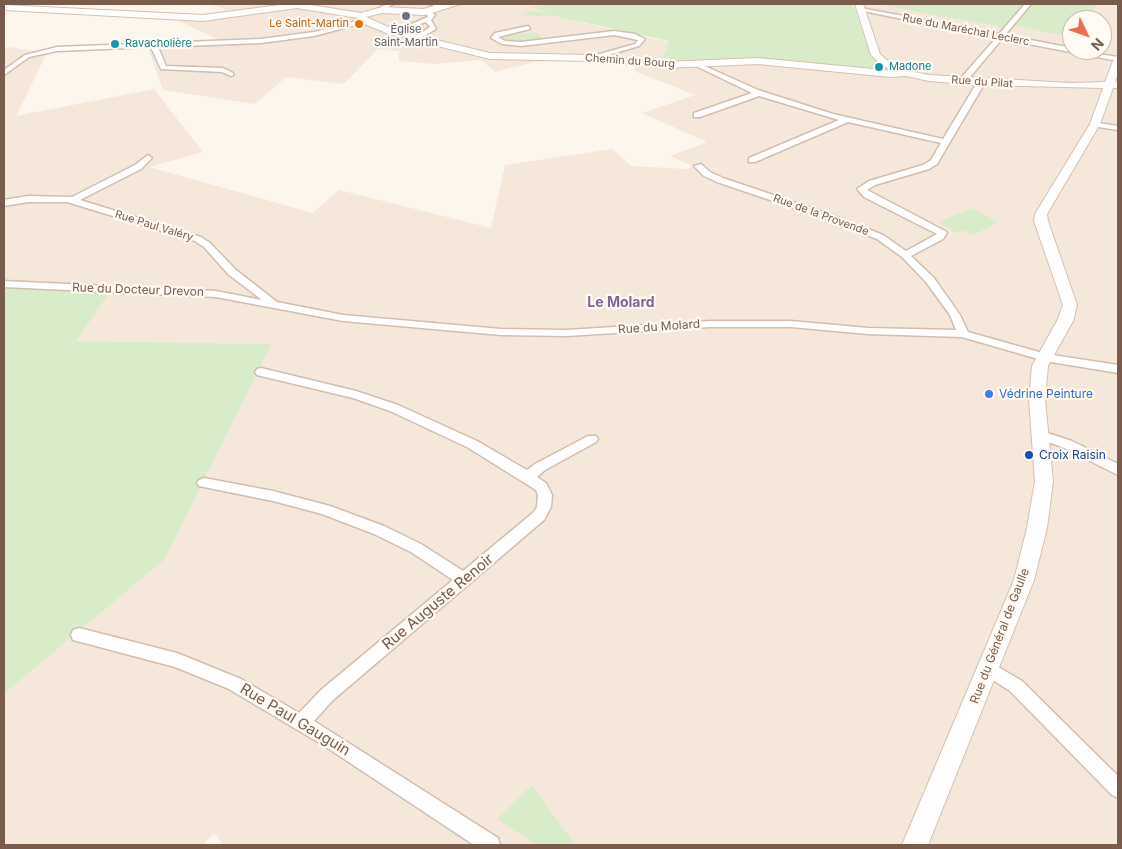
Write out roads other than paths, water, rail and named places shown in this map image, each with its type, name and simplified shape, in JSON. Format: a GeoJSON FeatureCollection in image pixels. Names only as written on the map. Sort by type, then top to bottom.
{"type":"FeatureCollection","features":[{"type":"Feature","properties":{"kind":"street"},"geometry":{"type":"LineString","coordinates":[[4,73],[27,56],[45,51],[155,44],[223,43],[279,39],[322,33],[363,18],[390,4]]}},
{"type":"Feature","properties":{"kind":"street"},"geometry":{"type":"LineString","coordinates":[[379,11],[432,10],[457,4]]}},
{"type":"Feature","properties":{"kind":"street"},"geometry":{"type":"LineString","coordinates":[[966,81],[965,78],[1028,4]]}},
{"type":"Feature","properties":{"kind":"street"},"geometry":{"type":"LineString","coordinates":[[4,8],[176,18],[212,18],[284,6],[305,5],[363,18]]}},
{"type":"Feature","properties":{"kind":"street","name":"Rue du Maréchal Leclerc"},"geometry":{"type":"LineString","coordinates":[[860,7],[1062,48]]}},
{"type":"Feature","properties":{"kind":"street","name":"Rue du Pilat"},"geometry":{"type":"LineString","coordinates":[[860,7],[876,55],[906,73],[979,82],[1114,85]]}},
{"type":"Feature","properties":{"kind":"street"},"geometry":{"type":"LineString","coordinates":[[432,10],[433,29],[416,34],[406,28],[432,10]]}},
{"type":"Feature","properties":{"kind":"street","name":"Chemin du Bourg"},"geometry":{"type":"LineString","coordinates":[[363,18],[392,32],[416,34],[490,56],[592,58],[655,64],[758,61],[890,74],[906,73]]}},
{"type":"Feature","properties":{"kind":"street"},"geometry":{"type":"LineString","coordinates":[[528,28],[497,34],[494,38],[504,43],[520,44],[614,33],[638,36],[642,39],[636,44],[592,58]]}},
{"type":"Feature","properties":{"kind":"street"},"geometry":{"type":"LineString","coordinates":[[155,44],[154,48],[163,68],[223,70],[231,74]]}},
{"type":"Feature","properties":{"kind":"street","name":"Rue du Général de Gaulle"},"geometry":{"type":"LineString","coordinates":[[915,845],[1024,580],[1037,528],[1044,481],[1038,383],[1040,366],[1065,321],[1070,305],[1041,221],[1041,214],[1078,148],[1095,124],[1114,85],[1118,60]]}},
{"type":"Feature","properties":{"kind":"street"},"geometry":{"type":"LineString","coordinates":[[696,64],[759,93],[846,120],[945,142]]}},
{"type":"Feature","properties":{"kind":"street"},"geometry":{"type":"LineString","coordinates":[[904,255],[940,237],[942,233],[867,195],[861,189],[872,182],[930,165],[979,86],[979,82]]}},
{"type":"Feature","properties":{"kind":"street"},"geometry":{"type":"LineString","coordinates":[[697,115],[759,93]]}},
{"type":"Feature","properties":{"kind":"street"},"geometry":{"type":"LineString","coordinates":[[752,160],[846,120]]}},
{"type":"Feature","properties":{"kind":"street"},"geometry":{"type":"LineString","coordinates":[[1095,124],[1118,128]]}},
{"type":"Feature","properties":{"kind":"street","name":"Rue Paul Valéry"},"geometry":{"type":"LineString","coordinates":[[73,200],[138,167],[148,158]]}},
{"type":"Feature","properties":{"kind":"street","name":"Rue de la Provende"},"geometry":{"type":"LineString","coordinates":[[698,166],[706,174],[720,180],[870,232],[904,255],[946,300],[964,334]]}},
{"type":"Feature","properties":{"kind":"street","name":"Rue Paul Valéry"},"geometry":{"type":"LineString","coordinates":[[4,204],[28,199],[73,200],[137,222],[198,239],[207,245],[232,272],[270,300],[271,304]]}},
{"type":"Feature","properties":{"kind":"street","name":"Rue du Docteur Drevon"},"geometry":{"type":"LineString","coordinates":[[4,284],[216,294],[271,304]]}},
{"type":"Feature","properties":{"kind":"street","name":"Rue du Molard"},"geometry":{"type":"LineString","coordinates":[[271,304],[343,318],[501,332],[567,333],[710,324],[791,324],[868,331],[964,334],[1045,357],[1118,369]]}},
{"type":"Feature","properties":{"kind":"street","name":"Rue Auguste Renoir"},"geometry":{"type":"LineString","coordinates":[[260,372],[356,395],[394,408],[472,444],[528,477],[541,487],[545,496],[544,507],[539,516],[327,696],[302,722]]}},
{"type":"Feature","properties":{"kind":"street"},"geometry":{"type":"LineString","coordinates":[[1041,435],[1067,444],[1118,470]]}},
{"type":"Feature","properties":{"kind":"street"},"geometry":{"type":"LineString","coordinates":[[528,477],[540,467],[592,439]]}},
{"type":"Feature","properties":{"kind":"street"},"geometry":{"type":"LineString","coordinates":[[204,483],[273,496],[325,510],[379,530],[416,548],[465,580]]}},
{"type":"Feature","properties":{"kind":"street","name":"Rue Paul Gauguin"},"geometry":{"type":"LineString","coordinates":[[79,635],[177,660],[235,684],[302,722],[491,845]]}},
{"type":"Feature","properties":{"kind":"street"},"geometry":{"type":"LineString","coordinates":[[988,668],[1016,686],[1118,789]]}},
{"type":"Feature","properties":{"kind":"place","name":"Église Saint-Martin"},"geometry":{"type":"Point","coordinates":[406,16]}},
{"type":"Feature","properties":{"kind":"place","name":"Le Saint-Martin"},"geometry":{"type":"Point","coordinates":[359,24]}},
{"type":"Feature","properties":{"kind":"place","name":"Ravacholière"},"geometry":{"type":"Point","coordinates":[115,44]}},
{"type":"Feature","properties":{"kind":"place","name":"Madone"},"geometry":{"type":"Point","coordinates":[879,67]}},
{"type":"Feature","properties":{"kind":"place","name":"Védrine Peinture"},"geometry":{"type":"Point","coordinates":[989,394]}},
{"type":"Feature","properties":{"kind":"place","name":"Croix Raisin"},"geometry":{"type":"Point","coordinates":[1029,455]}},
{"type":"Feature","properties":{"kind":"district","name":"Le Molard"},"geometry":{"type":"Point","coordinates":[621,303]}}]}
